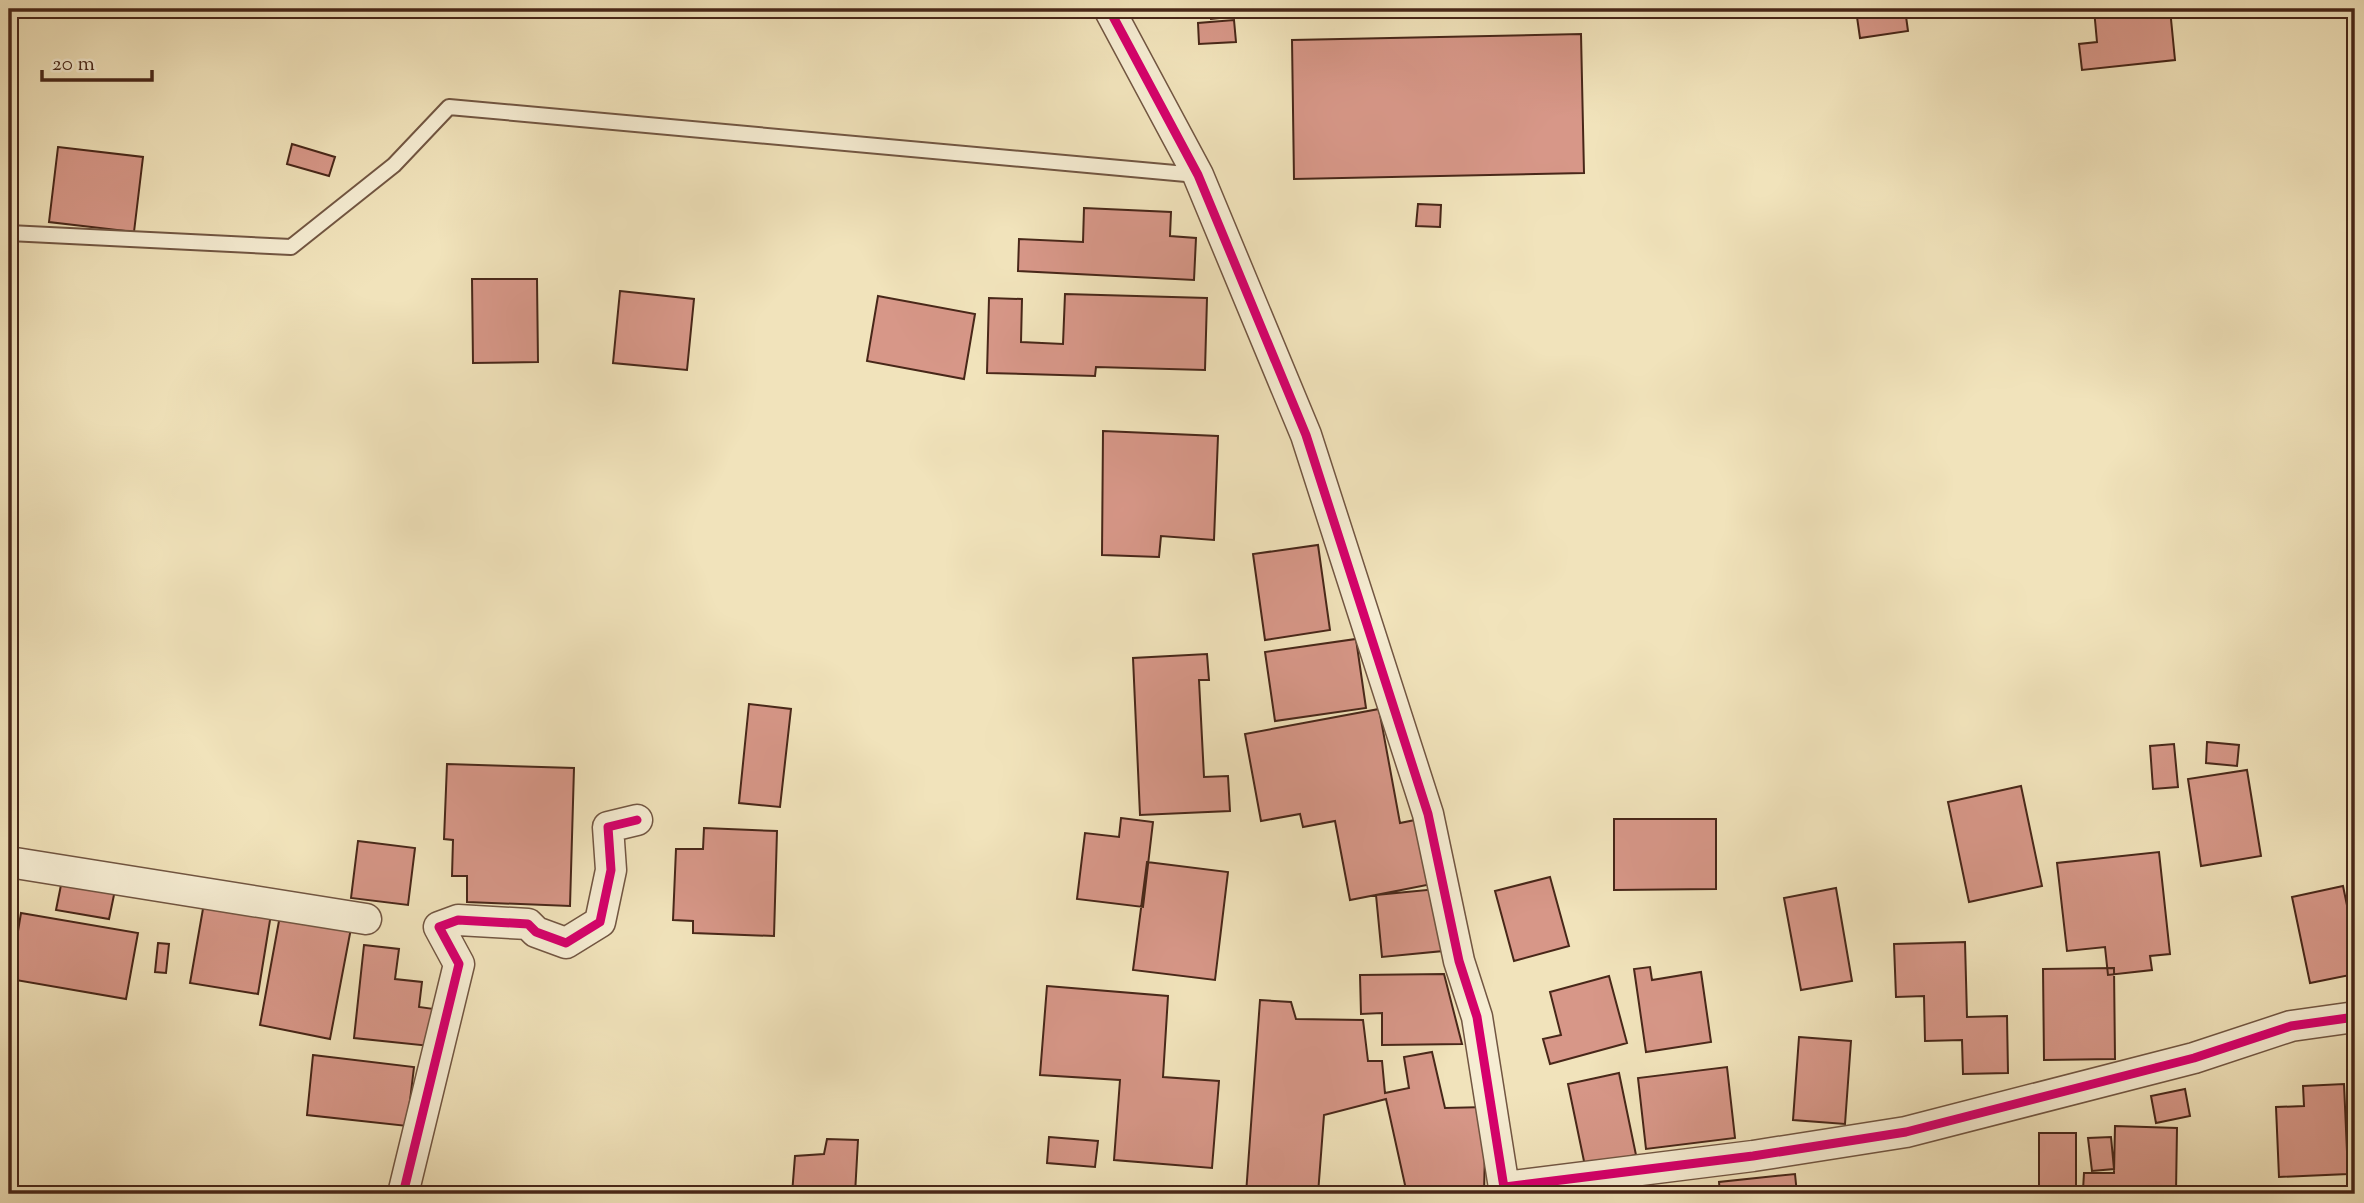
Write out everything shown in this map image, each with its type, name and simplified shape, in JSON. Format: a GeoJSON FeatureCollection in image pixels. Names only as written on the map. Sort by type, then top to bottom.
{"type":"FeatureCollection","features":[{"type":"Feature","properties":{"kind":"street"},"geometry":{"type":"LineString","coordinates":[[1109,9],[1198,175],[1306,435],[1427,814],[1459,961],[1477,1017],[1505,1191],[1906,1132],[2194,1058],[2291,1027],[2355,1017]]}},
{"type":"Feature","properties":{"kind":"street"},"geometry":{"type":"LineString","coordinates":[[403,1194],[459,964],[439,927],[458,920],[528,924],[536,932],[566,943],[600,922],[611,870],[608,827],[637,820]]}},
{"type":"Feature","properties":{"kind":"street"},"geometry":{"type":"LineString","coordinates":[[9,862],[366,919]]}},
{"type":"Feature","properties":{"kind":"lane"},"geometry":{"type":"LineString","coordinates":[[9,233],[291,247],[394,165],[449,107],[1198,175]]}},
{"type":"Feature","properties":{"kind":"building"},"geometry":{"type":"Polygon","coordinates":[[[1210,9],[1305,9],[1211,19],[1210,9]]]}},
{"type":"Feature","properties":{"kind":"building"},"geometry":{"type":"Polygon","coordinates":[[[1832,9],[1905,9],[1908,31],[1860,38],[1856,10],[1833,13],[1832,9]]]}},
{"type":"Feature","properties":{"kind":"building"},"geometry":{"type":"Polygon","coordinates":[[[2094,9],[2170,9],[2175,60],[2082,70],[2079,44],[2097,42],[2094,9]]]}},
{"type":"Feature","properties":{"kind":"building"},"geometry":{"type":"Polygon","coordinates":[[[1234,20],[1236,42],[1199,44],[1198,23],[1234,20]]]}},
{"type":"Feature","properties":{"kind":"building"},"geometry":{"type":"Polygon","coordinates":[[[1581,34],[1584,173],[1294,179],[1292,40],[1581,34]]]}},
{"type":"Feature","properties":{"kind":"building"},"geometry":{"type":"Polygon","coordinates":[[[292,144],[335,157],[329,176],[287,164],[292,144]]]}},
{"type":"Feature","properties":{"kind":"building"},"geometry":{"type":"Polygon","coordinates":[[[58,147],[143,157],[134,232],[49,222],[58,147]]]}},
{"type":"Feature","properties":{"kind":"building"},"geometry":{"type":"Polygon","coordinates":[[[1418,204],[1441,205],[1440,227],[1416,226],[1418,204]]]}},
{"type":"Feature","properties":{"kind":"building"},"geometry":{"type":"Polygon","coordinates":[[[1084,208],[1171,212],[1170,236],[1196,238],[1194,280],[1018,271],[1019,239],[1083,242],[1084,208]]]}},
{"type":"Feature","properties":{"kind":"building"},"geometry":{"type":"Polygon","coordinates":[[[472,279],[537,279],[538,362],[473,363],[472,279]]]}},
{"type":"Feature","properties":{"kind":"building"},"geometry":{"type":"Polygon","coordinates":[[[620,291],[694,299],[687,370],[613,363],[620,291]]]}},
{"type":"Feature","properties":{"kind":"building"},"geometry":{"type":"Polygon","coordinates":[[[1065,294],[1207,298],[1205,370],[1096,367],[1095,376],[987,373],[989,298],[1022,299],[1021,342],[1063,344],[1065,294]]]}},
{"type":"Feature","properties":{"kind":"building"},"geometry":{"type":"Polygon","coordinates":[[[878,296],[975,314],[964,379],[867,361],[878,296]]]}},
{"type":"Feature","properties":{"kind":"building"},"geometry":{"type":"Polygon","coordinates":[[[1103,431],[1218,436],[1214,540],[1161,536],[1159,557],[1102,555],[1103,431]]]}},
{"type":"Feature","properties":{"kind":"building"},"geometry":{"type":"Polygon","coordinates":[[[1318,545],[1330,630],[1265,640],[1253,554],[1318,545]]]}},
{"type":"Feature","properties":{"kind":"building"},"geometry":{"type":"Polygon","coordinates":[[[1356,639],[1366,708],[1275,721],[1265,652],[1356,639]]]}},
{"type":"Feature","properties":{"kind":"building"},"geometry":{"type":"Polygon","coordinates":[[[1207,654],[1209,680],[1199,680],[1204,777],[1228,776],[1230,811],[1140,815],[1133,658],[1207,654]]]}},
{"type":"Feature","properties":{"kind":"building"},"geometry":{"type":"Polygon","coordinates":[[[749,704],[791,709],[780,807],[739,803],[749,704]]]}},
{"type":"Feature","properties":{"kind":"building"},"geometry":{"type":"Polygon","coordinates":[[[1379,709],[1400,823],[1420,819],[1432,884],[1350,900],[1335,821],[1303,827],[1300,814],[1261,821],[1245,734],[1379,709]]]}},
{"type":"Feature","properties":{"kind":"building"},"geometry":{"type":"Polygon","coordinates":[[[2207,742],[2239,745],[2237,766],[2206,763],[2207,742]]]}},
{"type":"Feature","properties":{"kind":"building"},"geometry":{"type":"Polygon","coordinates":[[[2174,744],[2178,787],[2153,789],[2150,746],[2174,744]]]}},
{"type":"Feature","properties":{"kind":"building"},"geometry":{"type":"Polygon","coordinates":[[[447,764],[574,768],[570,906],[467,902],[467,876],[452,876],[453,840],[444,839],[447,764]]]}},
{"type":"Feature","properties":{"kind":"building"},"geometry":{"type":"Polygon","coordinates":[[[2247,770],[2261,856],[2201,866],[2188,779],[2247,770]]]}},
{"type":"Feature","properties":{"kind":"building"},"geometry":{"type":"Polygon","coordinates":[[[2021,786],[2042,886],[1969,902],[1948,802],[2021,786]]]}},
{"type":"Feature","properties":{"kind":"building"},"geometry":{"type":"Polygon","coordinates":[[[1121,818],[1153,822],[1143,907],[1077,899],[1085,833],[1119,837],[1121,818]]]}},
{"type":"Feature","properties":{"kind":"building"},"geometry":{"type":"Polygon","coordinates":[[[1614,819],[1716,819],[1716,889],[1614,890],[1614,819]]]}},
{"type":"Feature","properties":{"kind":"building"},"geometry":{"type":"Polygon","coordinates":[[[704,828],[777,831],[774,936],[693,933],[693,921],[673,920],[676,849],[703,849],[704,828]]]}},
{"type":"Feature","properties":{"kind":"building"},"geometry":{"type":"Polygon","coordinates":[[[358,841],[415,848],[408,905],[351,898],[358,841]]]}},
{"type":"Feature","properties":{"kind":"building"},"geometry":{"type":"Polygon","coordinates":[[[2159,852],[2170,954],[2150,956],[2152,970],[2108,975],[2105,947],[2067,951],[2057,863],[2159,852]]]}},
{"type":"Feature","properties":{"kind":"building"},"geometry":{"type":"Polygon","coordinates":[[[1147,862],[1228,872],[1215,980],[1133,970],[1147,862]]]}},
{"type":"Feature","properties":{"kind":"building"},"geometry":{"type":"Polygon","coordinates":[[[1550,877],[1569,946],[1514,961],[1495,891],[1550,877]]]}},
{"type":"Feature","properties":{"kind":"building"},"geometry":{"type":"Polygon","coordinates":[[[62,880],[115,890],[109,919],[56,910],[62,880]]]}},
{"type":"Feature","properties":{"kind":"building"},"geometry":{"type":"Polygon","coordinates":[[[2343,886],[2355,944],[2355,974],[2310,983],[2292,897],[2343,886]]]}},
{"type":"Feature","properties":{"kind":"building"},"geometry":{"type":"Polygon","coordinates":[[[1836,888],[1852,981],[1801,990],[1784,898],[1836,888]]]}},
{"type":"Feature","properties":{"kind":"building"},"geometry":{"type":"Polygon","coordinates":[[[1437,889],[1443,951],[1382,957],[1376,895],[1437,889]]]}},
{"type":"Feature","properties":{"kind":"building"},"geometry":{"type":"Polygon","coordinates":[[[204,903],[271,914],[258,994],[190,983],[204,903]]]}},
{"type":"Feature","properties":{"kind":"building"},"geometry":{"type":"Polygon","coordinates":[[[281,910],[352,923],[330,1039],[260,1025],[281,910]]]}},
{"type":"Feature","properties":{"kind":"building"},"geometry":{"type":"Polygon","coordinates":[[[21,913],[138,933],[126,999],[10,979],[21,913]]]}},
{"type":"Feature","properties":{"kind":"building"},"geometry":{"type":"Polygon","coordinates":[[[1965,942],[1967,1017],[2007,1016],[2008,1073],[1963,1074],[1962,1040],[1925,1041],[1924,996],[1896,997],[1894,944],[1965,942]]]}},
{"type":"Feature","properties":{"kind":"building"},"geometry":{"type":"Polygon","coordinates":[[[158,943],[169,944],[166,973],[155,972],[158,943]]]}},
{"type":"Feature","properties":{"kind":"building"},"geometry":{"type":"Polygon","coordinates":[[[364,945],[399,949],[395,979],[422,982],[419,1007],[434,1009],[430,1046],[354,1038],[364,945]]]}},
{"type":"Feature","properties":{"kind":"building"},"geometry":{"type":"Polygon","coordinates":[[[1650,967],[1652,980],[1701,972],[1711,1042],[1646,1052],[1634,969],[1650,967]]]}},
{"type":"Feature","properties":{"kind":"building"},"geometry":{"type":"Polygon","coordinates":[[[2114,968],[2115,1059],[2044,1060],[2043,969],[2114,968]]]}},
{"type":"Feature","properties":{"kind":"building"},"geometry":{"type":"Polygon","coordinates":[[[1444,974],[1462,1044],[1382,1045],[1382,1013],[1361,1014],[1360,975],[1444,974]]]}},
{"type":"Feature","properties":{"kind":"building"},"geometry":{"type":"Polygon","coordinates":[[[1609,976],[1627,1043],[1550,1064],[1543,1039],[1561,1035],[1550,992],[1609,976]]]}},
{"type":"Feature","properties":{"kind":"building"},"geometry":{"type":"Polygon","coordinates":[[[1047,986],[1168,996],[1163,1077],[1219,1081],[1212,1168],[1114,1160],[1120,1080],[1040,1075],[1047,986]]]}},
{"type":"Feature","properties":{"kind":"building"},"geometry":{"type":"Polygon","coordinates":[[[1260,1000],[1291,1002],[1296,1019],[1363,1020],[1368,1061],[1382,1061],[1385,1093],[1409,1088],[1404,1057],[1432,1052],[1445,1108],[1486,1107],[1484,1194],[1407,1194],[1386,1099],[1324,1115],[1318,1194],[1246,1194],[1260,1000]]]}},
{"type":"Feature","properties":{"kind":"building"},"geometry":{"type":"Polygon","coordinates":[[[1799,1037],[1851,1041],[1845,1124],[1793,1120],[1799,1037]]]}},
{"type":"Feature","properties":{"kind":"building"},"geometry":{"type":"Polygon","coordinates":[[[313,1055],[414,1067],[407,1126],[307,1115],[313,1055]]]}},
{"type":"Feature","properties":{"kind":"building"},"geometry":{"type":"Polygon","coordinates":[[[1727,1067],[1735,1138],[1646,1149],[1638,1078],[1727,1067]]]}},
{"type":"Feature","properties":{"kind":"building"},"geometry":{"type":"Polygon","coordinates":[[[1619,1073],[1636,1155],[1585,1166],[1568,1084],[1619,1073]]]}},
{"type":"Feature","properties":{"kind":"building"},"geometry":{"type":"Polygon","coordinates":[[[2344,1084],[2348,1174],[2279,1177],[2276,1107],[2304,1106],[2303,1086],[2344,1084]]]}},
{"type":"Feature","properties":{"kind":"building"},"geometry":{"type":"Polygon","coordinates":[[[2185,1089],[2190,1116],[2156,1123],[2151,1096],[2185,1089]]]}},
{"type":"Feature","properties":{"kind":"building"},"geometry":{"type":"Polygon","coordinates":[[[2115,1126],[2177,1128],[2176,1192],[2083,1190],[2084,1173],[2114,1173],[2115,1126]]]}},
{"type":"Feature","properties":{"kind":"building"},"geometry":{"type":"Polygon","coordinates":[[[2039,1133],[2076,1133],[2076,1194],[2039,1194],[2039,1133]]]}},
{"type":"Feature","properties":{"kind":"building"},"geometry":{"type":"Polygon","coordinates":[[[1049,1137],[1098,1141],[1095,1167],[1047,1163],[1049,1137]]]}},
{"type":"Feature","properties":{"kind":"building"},"geometry":{"type":"Polygon","coordinates":[[[2111,1137],[2114,1169],[2092,1171],[2088,1138],[2111,1137]]]}},
{"type":"Feature","properties":{"kind":"building"},"geometry":{"type":"Polygon","coordinates":[[[827,1139],[858,1140],[855,1194],[792,1194],[795,1156],[824,1154],[827,1139]]]}},
{"type":"Feature","properties":{"kind":"building"},"geometry":{"type":"Polygon","coordinates":[[[1795,1174],[1797,1194],[1720,1194],[1719,1182],[1795,1174]]]}},
{"type":"Feature","properties":{"kind":"building"},"geometry":{"type":"Polygon","coordinates":[[[1634,1186],[1635,1194],[1577,1194],[1634,1186]]]}},
{"type":"Feature","properties":{"kind":"building"},"geometry":{"type":"Polygon","coordinates":[[[1671,1186],[1693,1186],[1693,1194],[1671,1194],[1671,1186]]]}},
{"type":"Feature","properties":{"kind":"cycle path"},"geometry":{"type":"LineString","coordinates":[[1109,9],[1198,175],[1306,435],[1428,814],[1459,961],[1477,1017],[1505,1194]]}},
{"type":"Feature","properties":{"kind":"cycle path"},"geometry":{"type":"LineString","coordinates":[[403,1194],[459,964],[439,927],[458,920],[528,924],[536,932],[566,943],[600,922],[611,870],[608,827],[637,820]]}},
{"type":"Feature","properties":{"kind":"cycle path"},"geometry":{"type":"LineString","coordinates":[[1505,1187],[1753,1156],[1906,1132],[2194,1058],[2291,1026],[2355,1017]]}}]}
